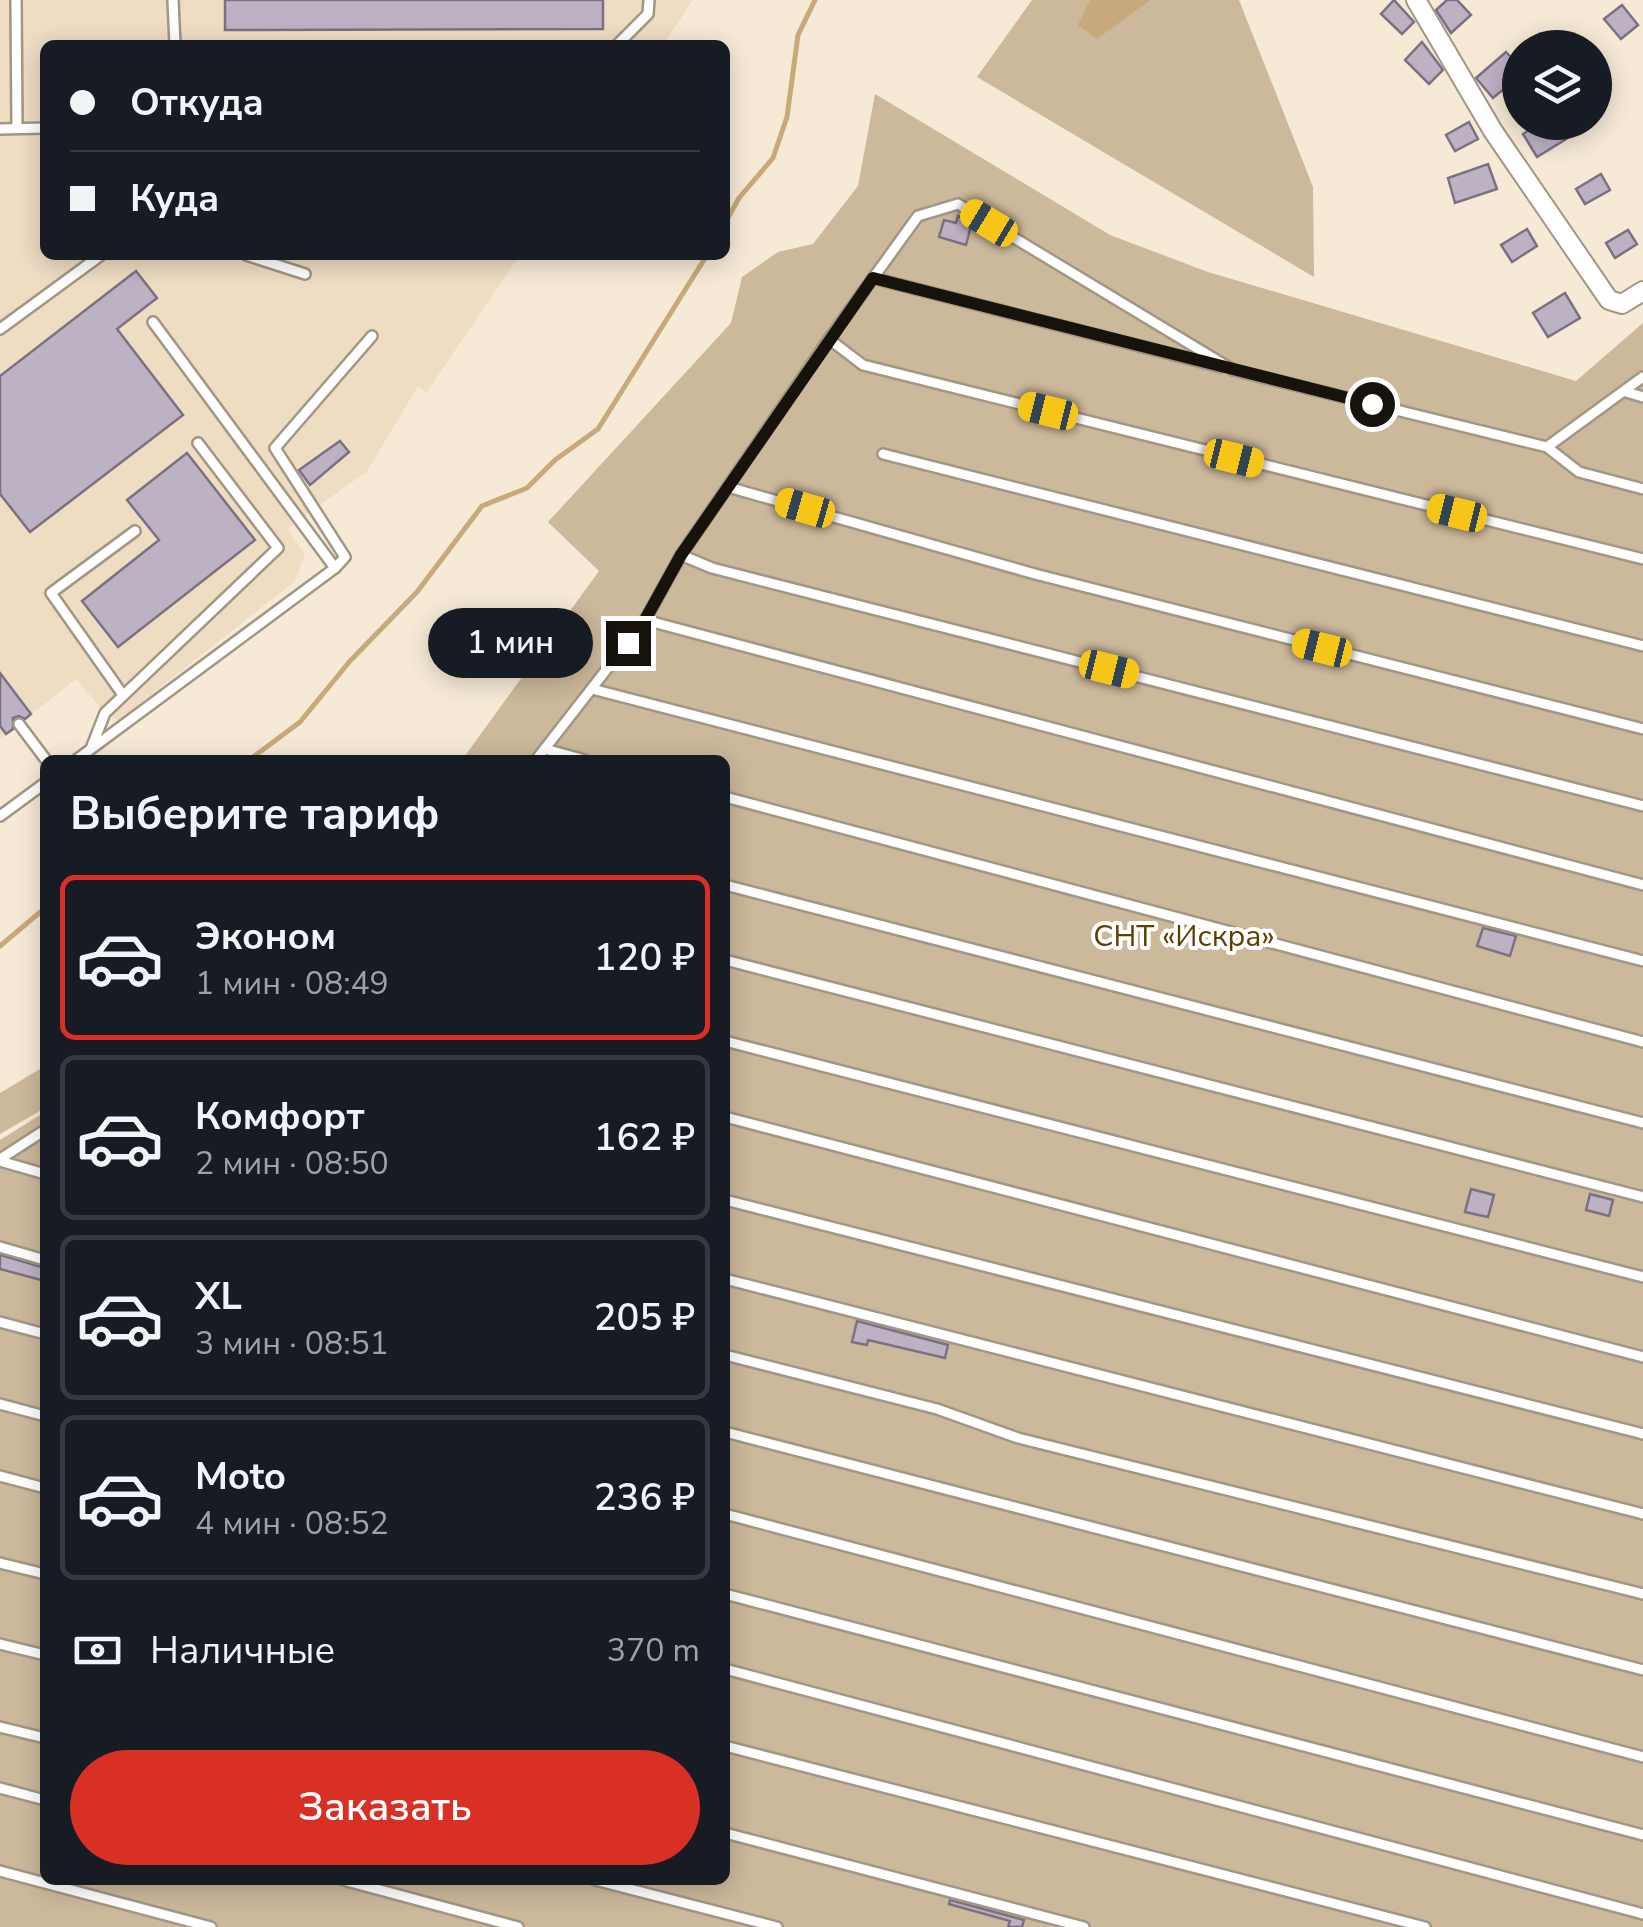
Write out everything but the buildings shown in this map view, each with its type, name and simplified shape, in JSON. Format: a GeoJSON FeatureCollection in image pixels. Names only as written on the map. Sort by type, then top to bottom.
{"type":"FeatureCollection","features":[{"type":"Feature","properties":{"kind":"street"},"geometry":{"type":"LineString","coordinates":[[1416,0],[1493,132],[1609,300],[1622,304],[1643,291]]}},
{"type":"Feature","properties":{"kind":"lane"},"geometry":{"type":"LineString","coordinates":[[16,0],[17,128]]}},
{"type":"Feature","properties":{"kind":"lane"},"geometry":{"type":"LineString","coordinates":[[174,0],[174,40]]}},
{"type":"Feature","properties":{"kind":"lane"},"geometry":{"type":"LineString","coordinates":[[622,40],[648,14],[649,0]]}},
{"type":"Feature","properties":{"kind":"lane"},"geometry":{"type":"LineString","coordinates":[[0,128],[40,128]]}},
{"type":"Feature","properties":{"kind":"lane"},"geometry":{"type":"LineString","coordinates":[[540,755],[645,620],[681,555],[918,216],[958,204],[1233,370]]}},
{"type":"Feature","properties":{"kind":"lane"},"geometry":{"type":"LineString","coordinates":[[0,328],[94,260]]}},
{"type":"Feature","properties":{"kind":"lane"},"geometry":{"type":"LineString","coordinates":[[261,260],[304,274]]}},
{"type":"Feature","properties":{"kind":"lane"},"geometry":{"type":"LineString","coordinates":[[873,278],[1547,447],[1579,472],[1643,489]]}},
{"type":"Feature","properties":{"kind":"lane"},"geometry":{"type":"LineString","coordinates":[[153,322],[334,568]]}},
{"type":"Feature","properties":{"kind":"lane"},"geometry":{"type":"LineString","coordinates":[[83,755],[346,557],[275,448],[372,336]]}},
{"type":"Feature","properties":{"kind":"lane"},"geometry":{"type":"LineString","coordinates":[[829,340],[863,365],[1643,560]]}},
{"type":"Feature","properties":{"kind":"lane"},"geometry":{"type":"LineString","coordinates":[[1547,447],[1643,377]]}},
{"type":"Feature","properties":{"kind":"lane"},"geometry":{"type":"LineString","coordinates":[[1626,392],[1643,397]]}},
{"type":"Feature","properties":{"kind":"lane"},"geometry":{"type":"LineString","coordinates":[[91,749],[104,713],[278,548],[198,443]]}},
{"type":"Feature","properties":{"kind":"lane"},"geometry":{"type":"LineString","coordinates":[[883,454],[1643,646]]}},
{"type":"Feature","properties":{"kind":"lane"},"geometry":{"type":"LineString","coordinates":[[728,487],[1052,578],[1643,728]]}},
{"type":"Feature","properties":{"kind":"lane"},"geometry":{"type":"LineString","coordinates":[[123,695],[51,593],[135,530]]}},
{"type":"Feature","properties":{"kind":"lane"},"geometry":{"type":"LineString","coordinates":[[681,555],[712,568],[1643,806]]}},
{"type":"Feature","properties":{"kind":"lane"},"geometry":{"type":"LineString","coordinates":[[645,620],[1643,885]]}},
{"type":"Feature","properties":{"kind":"lane"},"geometry":{"type":"LineString","coordinates":[[592,690],[1643,961]]}},
{"type":"Feature","properties":{"kind":"lane"},"geometry":{"type":"LineString","coordinates":[[19,724],[42,755]]}},
{"type":"Feature","properties":{"kind":"lane"},"geometry":{"type":"LineString","coordinates":[[545,749],[567,755]]}},
{"type":"Feature","properties":{"kind":"lane"},"geometry":{"type":"LineString","coordinates":[[0,816],[40,787]]}},
{"type":"Feature","properties":{"kind":"lane"},"geometry":{"type":"LineString","coordinates":[[730,798],[1643,1042]]}},
{"type":"Feature","properties":{"kind":"lane"},"geometry":{"type":"LineString","coordinates":[[730,887],[1643,1122]]}},
{"type":"Feature","properties":{"kind":"lane"},"geometry":{"type":"LineString","coordinates":[[730,961],[1643,1198]]}},
{"type":"Feature","properties":{"kind":"lane"},"geometry":{"type":"LineString","coordinates":[[730,1042],[1643,1277]]}},
{"type":"Feature","properties":{"kind":"lane"},"geometry":{"type":"LineString","coordinates":[[730,1118],[1643,1358]]}},
{"type":"Feature","properties":{"kind":"lane"},"geometry":{"type":"LineString","coordinates":[[0,1160],[40,1133]]}},
{"type":"Feature","properties":{"kind":"lane"},"geometry":{"type":"LineString","coordinates":[[0,1160],[40,1172]]}},
{"type":"Feature","properties":{"kind":"lane"},"geometry":{"type":"LineString","coordinates":[[730,1201],[1643,1434]]}},
{"type":"Feature","properties":{"kind":"lane"},"geometry":{"type":"LineString","coordinates":[[0,1246],[40,1258]]}},
{"type":"Feature","properties":{"kind":"lane"},"geometry":{"type":"LineString","coordinates":[[730,1280],[1643,1514]]}},
{"type":"Feature","properties":{"kind":"lane"},"geometry":{"type":"LineString","coordinates":[[0,1322],[40,1333]]}},
{"type":"Feature","properties":{"kind":"lane"},"geometry":{"type":"LineString","coordinates":[[730,1357],[936,1409],[1018,1438],[1643,1594]]}},
{"type":"Feature","properties":{"kind":"lane"},"geometry":{"type":"LineString","coordinates":[[0,1404],[40,1415]]}},
{"type":"Feature","properties":{"kind":"lane"},"geometry":{"type":"LineString","coordinates":[[730,1433],[1643,1670]]}},
{"type":"Feature","properties":{"kind":"lane"},"geometry":{"type":"LineString","coordinates":[[0,1476],[40,1487]]}},
{"type":"Feature","properties":{"kind":"lane"},"geometry":{"type":"LineString","coordinates":[[730,1515],[1643,1757]]}},
{"type":"Feature","properties":{"kind":"lane"},"geometry":{"type":"LineString","coordinates":[[0,1563],[40,1573]]}},
{"type":"Feature","properties":{"kind":"lane"},"geometry":{"type":"LineString","coordinates":[[730,1595],[1643,1835]]}},
{"type":"Feature","properties":{"kind":"lane"},"geometry":{"type":"LineString","coordinates":[[0,1644],[40,1655]]}},
{"type":"Feature","properties":{"kind":"lane"},"geometry":{"type":"LineString","coordinates":[[730,1670],[1643,1914]]}},
{"type":"Feature","properties":{"kind":"lane"},"geometry":{"type":"LineString","coordinates":[[0,1726],[40,1737]]}},
{"type":"Feature","properties":{"kind":"lane"},"geometry":{"type":"LineString","coordinates":[[730,1747],[1425,1927]]}},
{"type":"Feature","properties":{"kind":"lane"},"geometry":{"type":"LineString","coordinates":[[0,1788],[40,1799]]}},
{"type":"Feature","properties":{"kind":"lane"},"geometry":{"type":"LineString","coordinates":[[730,1834],[1084,1927]]}},
{"type":"Feature","properties":{"kind":"lane"},"geometry":{"type":"LineString","coordinates":[[0,1871],[40,1882]]}},
{"type":"Feature","properties":{"kind":"lane"},"geometry":{"type":"LineString","coordinates":[[53,1885],[211,1927]]}},
{"type":"Feature","properties":{"kind":"lane"},"geometry":{"type":"LineString","coordinates":[[362,1885],[518,1927]]}},
{"type":"Feature","properties":{"kind":"lane"},"geometry":{"type":"LineString","coordinates":[[614,1885],[777,1927]]}},
{"type":"Feature","properties":{"kind":"shaded area"},"geometry":{"type":"Polygon","coordinates":[[[0,0],[693,0],[666,40],[40,40],[40,260],[517,260],[426,393],[418,386],[367,471],[287,529],[305,554],[295,581],[118,721],[105,713],[76,679],[0,739],[0,0]]]}},
{"type":"Feature","properties":{"kind":"shaded area"},"geometry":{"type":"Polygon","coordinates":[[[1090,0],[1150,0],[1097,39],[1078,25],[1090,0]]]}},
{"type":"Feature","properties":{"kind":"green space"},"geometry":{"type":"Polygon","coordinates":[[[1032,0],[1239,0],[1313,187],[1314,277],[977,77],[1032,0]]]}},
{"type":"Feature","properties":{"kind":"green space","name":"СНТ «Искра»"},"geometry":{"type":"Polygon","coordinates":[[[875,94],[1110,235],[1208,272],[1576,381],[1643,323],[1643,1927],[0,1927],[0,1140],[40,1115],[40,1885],[730,1885],[730,755],[466,755],[599,571],[548,522],[731,323],[742,277],[778,252],[813,244],[858,186],[875,94]]]}},
{"type":"Feature","properties":{"kind":"green space"},"geometry":{"type":"Polygon","coordinates":[[[40,1069],[40,1111],[0,1134],[0,1093],[40,1069]]]}},
{"type":"Feature","properties":{"kind":"waterway"},"geometry":{"type":"LineString","coordinates":[[730,214],[773,158],[787,117],[798,35],[815,0]]}},
{"type":"Feature","properties":{"kind":"waterway"},"geometry":{"type":"LineString","coordinates":[[256,755],[300,722],[350,661],[417,592],[482,506],[527,488],[555,460],[598,429],[704,260]]}},
{"type":"Feature","properties":{"kind":"waterway"},"geometry":{"type":"LineString","coordinates":[[0,946],[40,912]]}},
{"type":"Feature","properties":{"kind":"route"},"geometry":{"type":"LineString","coordinates":[[628,643],[681,555],[873,278],[1372,404]]}}]}
